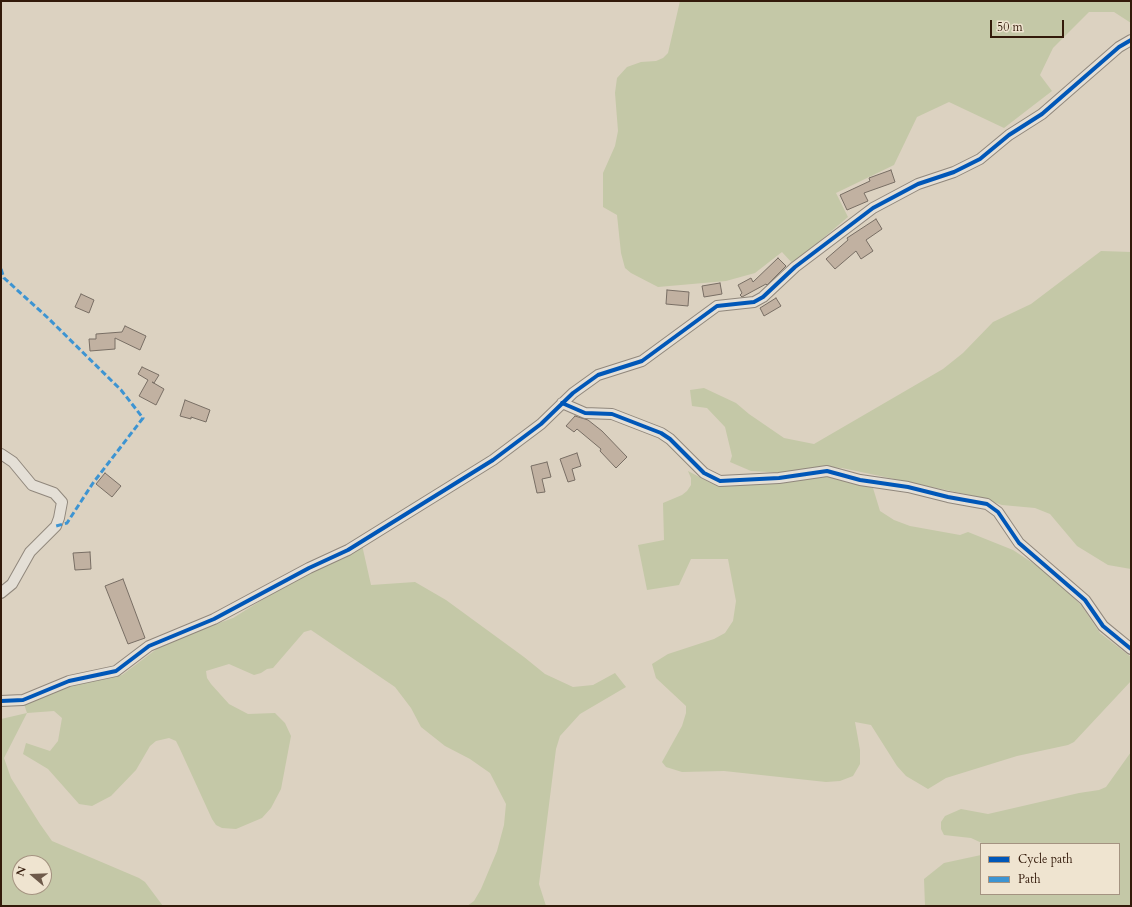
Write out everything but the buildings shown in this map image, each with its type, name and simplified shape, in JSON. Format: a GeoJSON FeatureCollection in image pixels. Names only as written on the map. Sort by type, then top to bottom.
{"type":"FeatureCollection","features":[{"type":"Feature","properties":{"kind":"street"},"geometry":{"type":"LineString","coordinates":[[1,701],[24,700],[69,681],[116,671],[149,646],[214,618],[308,568],[348,550],[493,460],[540,424],[573,393],[601,373],[633,366],[642,362],[710,309],[720,305],[747,304],[763,297],[794,267],[884,201],[918,184],[954,172],[980,159],[1009,135],[1042,114],[1119,47],[1131,40]]}},
{"type":"Feature","properties":{"kind":"street"},"geometry":{"type":"LineString","coordinates":[[562,403],[585,413],[612,414],[661,433],[670,439],[704,473],[720,481],[779,478],[827,471],[860,480],[908,487],[948,498],[987,504],[998,512],[1019,543],[1085,600],[1103,626],[1131,649]]}},
{"type":"Feature","properties":{"kind":"street"},"geometry":{"type":"LineString","coordinates":[[1,454],[13,462],[32,485],[54,493],[62,502],[56,526],[30,552],[12,584],[1,593]]}},
{"type":"Feature","properties":{"kind":"green space"},"geometry":{"type":"Polygon","coordinates":[[[680,1],[1131,1],[1131,23],[1114,12],[1089,12],[1053,48],[1040,75],[1052,91],[1004,128],[949,102],[917,117],[894,165],[836,193],[848,217],[793,264],[782,252],[755,273],[726,281],[658,287],[631,273],[625,268],[621,253],[617,215],[603,207],[603,173],[615,146],[618,131],[615,93],[617,78],[627,67],[641,62],[656,61],[663,58],[668,53],[680,1]]]}},
{"type":"Feature","properties":{"kind":"green space"},"geometry":{"type":"Polygon","coordinates":[[[1101,251],[1131,252],[1131,569],[1108,565],[1077,546],[1050,514],[1035,508],[1002,505],[979,497],[842,468],[826,467],[785,473],[751,471],[730,462],[732,456],[725,427],[707,408],[692,406],[690,390],[704,388],[736,403],[749,414],[784,438],[814,444],[943,369],[963,353],[993,322],[1031,304],[1101,251]]]}},
{"type":"Feature","properties":{"kind":"green space"},"geometry":{"type":"Polygon","coordinates":[[[688,471],[709,482],[726,486],[817,476],[841,476],[873,488],[880,511],[894,520],[910,526],[960,535],[968,532],[1013,550],[1048,573],[1081,605],[1100,633],[1131,657],[1131,681],[1074,742],[1068,745],[1017,756],[946,778],[928,789],[906,776],[897,766],[871,725],[855,722],[860,750],[860,764],[853,776],[840,781],[826,782],[724,771],[682,772],[666,767],[662,762],[682,726],[686,713],[686,706],[656,678],[652,664],[668,654],[714,639],[725,633],[733,621],[736,601],[728,559],[691,559],[679,585],[647,590],[638,545],[664,540],[663,503],[682,495],[687,491],[691,485],[691,478],[688,471]]]}},
{"type":"Feature","properties":{"kind":"green space"},"geometry":{"type":"Polygon","coordinates":[[[362,545],[371,585],[415,582],[446,600],[545,674],[573,687],[593,685],[615,673],[626,687],[580,714],[560,736],[556,749],[539,884],[546,906],[467,906],[474,901],[481,889],[497,851],[504,825],[506,804],[490,773],[470,759],[445,746],[421,727],[411,708],[395,687],[311,630],[304,632],[273,668],[267,669],[261,673],[254,675],[229,664],[206,671],[207,678],[211,684],[229,704],[248,714],[275,713],[285,723],[291,736],[281,789],[271,808],[262,818],[236,829],[222,828],[216,825],[176,741],[169,738],[156,741],[150,746],[136,770],[111,796],[92,806],[79,804],[48,769],[23,754],[26,743],[50,751],[58,741],[62,718],[54,711],[27,713],[24,704],[61,688],[122,675],[166,642],[233,618],[294,580],[362,545]]]}},
{"type":"Feature","properties":{"kind":"green space"},"geometry":{"type":"Polygon","coordinates":[[[27,713],[4,758],[11,778],[40,824],[52,841],[139,878],[145,882],[163,906],[1,906],[1,719],[27,713]]]}},
{"type":"Feature","properties":{"kind":"green space"},"geometry":{"type":"Polygon","coordinates":[[[1131,752],[1131,906],[925,906],[924,879],[944,863],[980,855],[980,895],[1120,895],[1120,843],[982,843],[971,838],[944,835],[941,829],[941,822],[945,816],[961,809],[988,814],[1079,793],[1099,790],[1106,787],[1131,752]]]}},
{"type":"Feature","properties":{"kind":"marked path"},"geometry":{"type":"LineString","coordinates":[[1,269],[4,278],[48,318],[121,390],[143,418],[93,483],[67,523],[56,526]]}},
{"type":"Feature","properties":{"kind":"cycle path"},"geometry":{"type":"LineString","coordinates":[[1,701],[23,700],[69,681],[116,671],[149,646],[214,619],[309,568],[348,550],[493,460],[541,424],[573,393],[598,375],[642,361],[717,306],[754,302],[763,297],[795,267],[873,208],[918,184],[954,172],[980,159],[1009,135],[1042,114],[1119,47],[1131,40]]}},
{"type":"Feature","properties":{"kind":"cycle path"},"geometry":{"type":"LineString","coordinates":[[562,403],[585,413],[612,414],[661,433],[670,439],[704,473],[720,481],[779,478],[827,471],[860,480],[908,487],[948,497],[987,504],[998,512],[1019,543],[1085,600],[1103,626],[1131,649]]}}]}
